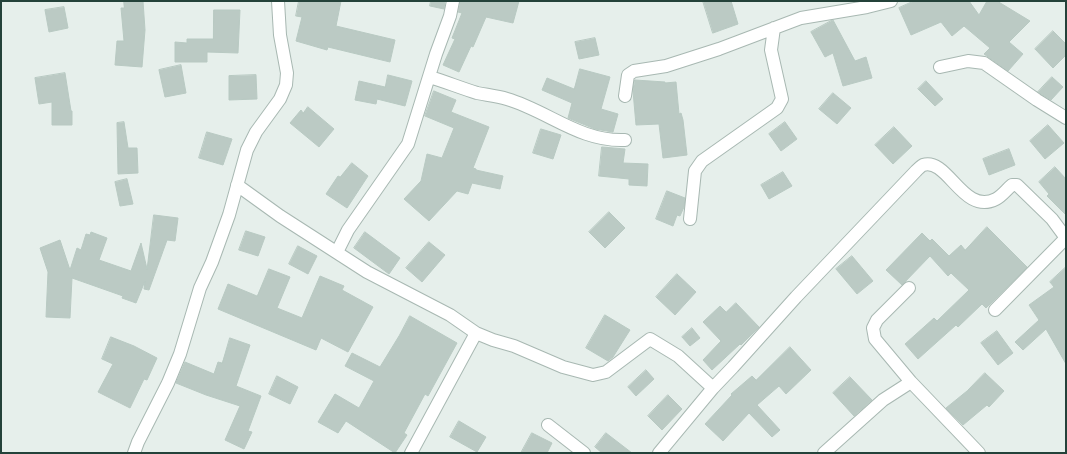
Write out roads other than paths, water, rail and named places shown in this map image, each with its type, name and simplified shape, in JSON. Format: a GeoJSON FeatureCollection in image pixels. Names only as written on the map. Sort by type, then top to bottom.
{"type":"FeatureCollection","features":[{"type":"Feature","properties":{"kind":"street"},"geometry":{"type":"LineString","coordinates":[[134,453],[138,442],[168,383],[180,354],[200,288],[212,262],[229,215],[247,150],[256,132],[280,99],[286,85],[287,73],[280,36],[278,1]]}},
{"type":"Feature","properties":{"kind":"street"},"geometry":{"type":"LineString","coordinates":[[336,252],[348,230],[408,144],[436,54],[450,16],[453,1]]}},
{"type":"Feature","properties":{"kind":"street"},"geometry":{"type":"LineString","coordinates":[[625,96],[628,75],[634,71],[666,66],[719,49],[801,18],[867,7],[891,1]]}},
{"type":"Feature","properties":{"kind":"street"},"geometry":{"type":"LineString","coordinates":[[690,219],[695,171],[702,161],[777,108],[782,99],[771,50],[774,28]]}},
{"type":"Feature","properties":{"kind":"street"},"geometry":{"type":"LineString","coordinates":[[940,67],[968,61],[984,63],[1037,100],[1066,118]]}},
{"type":"Feature","properties":{"kind":"street"},"geometry":{"type":"LineString","coordinates":[[430,77],[476,92],[507,99],[533,109],[576,131],[613,140],[625,140]]}},
{"type":"Feature","properties":{"kind":"street"},"geometry":{"type":"LineString","coordinates":[[659,453],[713,388],[796,297],[923,165],[933,165],[944,172],[975,201],[984,202],[996,199],[1012,185],[1017,185],[1052,219],[1066,238],[995,310]]}},
{"type":"Feature","properties":{"kind":"street"},"geometry":{"type":"LineString","coordinates":[[237,185],[280,216],[368,272],[450,315],[476,333],[514,346],[563,367],[593,375],[606,372],[650,339],[678,356],[713,388]]}},
{"type":"Feature","properties":{"kind":"street"},"geometry":{"type":"LineString","coordinates":[[909,288],[877,320],[873,328],[875,339],[911,382],[979,453]]}},
{"type":"Feature","properties":{"kind":"street"},"geometry":{"type":"LineString","coordinates":[[411,453],[476,333]]}},
{"type":"Feature","properties":{"kind":"street"},"geometry":{"type":"LineString","coordinates":[[824,453],[884,400],[911,382]]}},
{"type":"Feature","properties":{"kind":"street"},"geometry":{"type":"LineString","coordinates":[[548,425],[584,453]]}}]}
